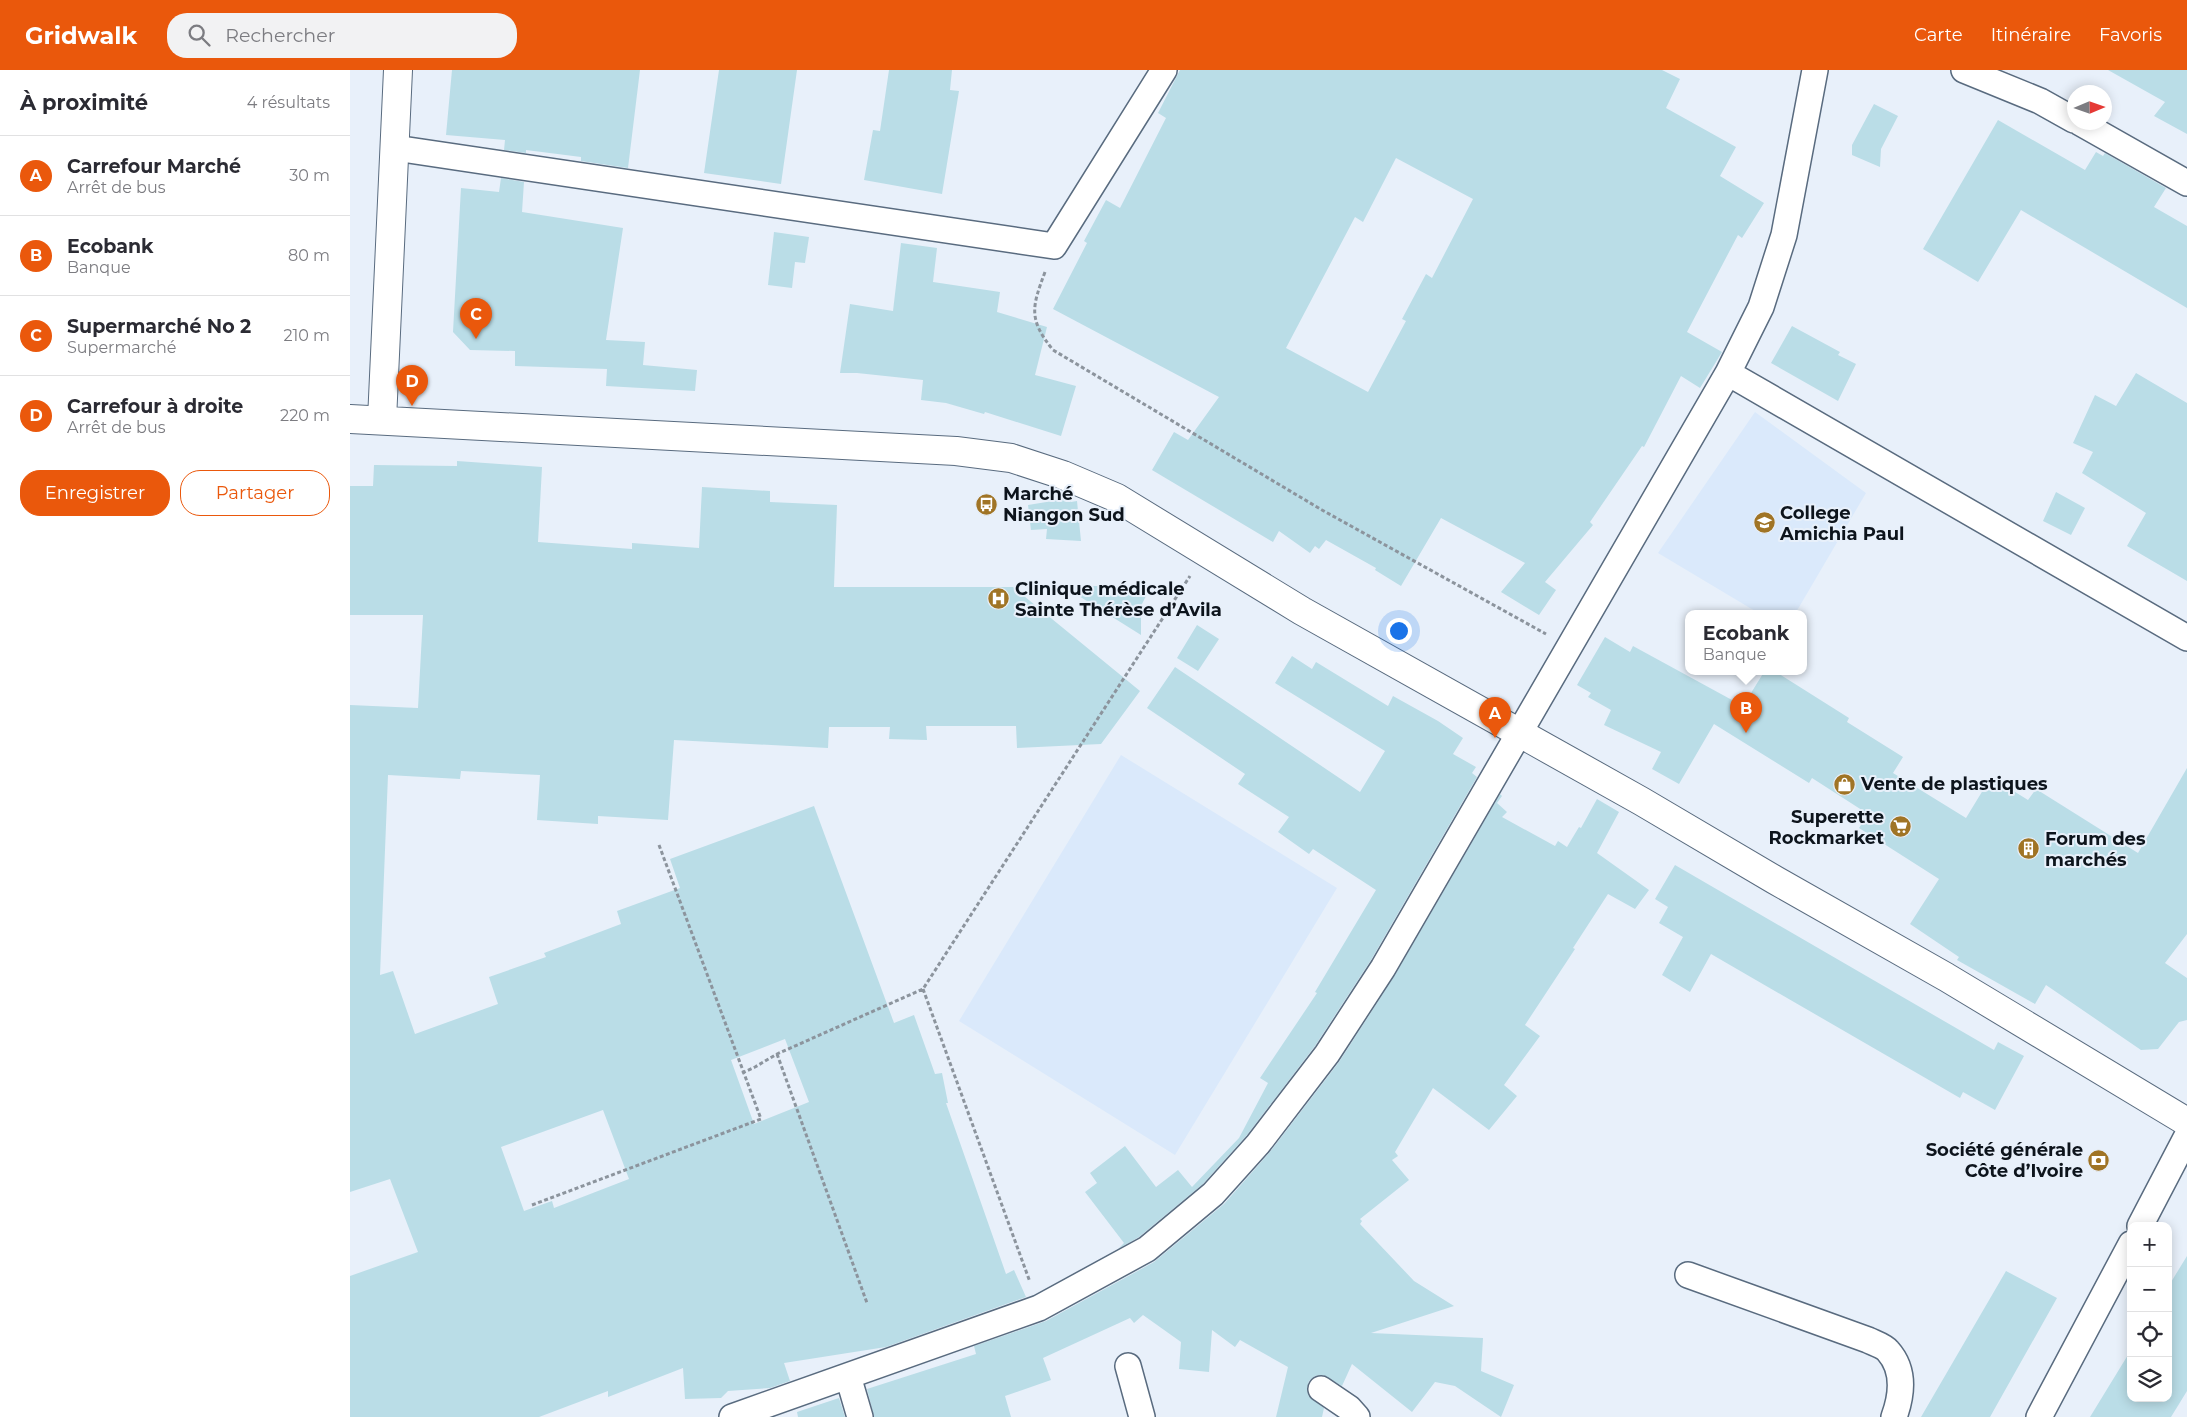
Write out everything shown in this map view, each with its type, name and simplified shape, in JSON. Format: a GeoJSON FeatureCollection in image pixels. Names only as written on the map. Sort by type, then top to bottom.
{"type":"FeatureCollection","features":[{"type":"Feature","properties":{"kind":"street"},"geometry":{"type":"LineString","coordinates":[[382,420],[398,70]]}},
{"type":"Feature","properties":{"kind":"street"},"geometry":{"type":"LineString","coordinates":[[395,148],[1054,246],[1164,70]]}},
{"type":"Feature","properties":{"kind":"street"},"geometry":{"type":"LineString","coordinates":[[732,1417],[1039,1308],[1147,1249],[1213,1194],[1258,1144],[1327,1054],[1383,968],[1728,372],[1761,307],[1784,235],[1815,70]]}},
{"type":"Feature","properties":{"kind":"street"},"geometry":{"type":"LineString","coordinates":[[1964,70],[2040,101],[2067,116]]}},
{"type":"Feature","properties":{"kind":"street"},"geometry":{"type":"LineString","coordinates":[[2093,130],[2187,182]]}},
{"type":"Feature","properties":{"kind":"street"},"geometry":{"type":"LineString","coordinates":[[1728,372],[2187,638]]}},
{"type":"Feature","properties":{"kind":"street"},"geometry":{"type":"LineString","coordinates":[[350,419],[956,451],[1011,458],[1063,475],[1118,498],[1310,616],[1946,977],[2187,1122]]}},
{"type":"Feature","properties":{"kind":"street"},"geometry":{"type":"LineString","coordinates":[[2142,1222],[2187,1136]]}},
{"type":"Feature","properties":{"kind":"street"},"geometry":{"type":"LineString","coordinates":[[2039,1417],[2127,1252]]}},
{"type":"Feature","properties":{"kind":"street"},"geometry":{"type":"LineString","coordinates":[[1688,1275],[1868,1340],[1887,1350],[1897,1366],[1901,1382],[1899,1402],[1894,1417]]}},
{"type":"Feature","properties":{"kind":"street"},"geometry":{"type":"LineString","coordinates":[[1128,1366],[1142,1417]]}},
{"type":"Feature","properties":{"kind":"street"},"geometry":{"type":"LineString","coordinates":[[848,1376],[860,1417]]}},
{"type":"Feature","properties":{"kind":"street"},"geometry":{"type":"LineString","coordinates":[[1321,1389],[1349,1408],[1357,1417]]}},
{"type":"Feature","properties":{"kind":"path"},"geometry":{"type":"LineString","coordinates":[[1054,246],[1033,306],[1040,335],[1053,350],[1322,510],[1568,646]]}},
{"type":"Feature","properties":{"kind":"path"},"geometry":{"type":"LineString","coordinates":[[742,1073],[755,1068],[777,1054],[923,989],[1206,553]]}},
{"type":"Feature","properties":{"kind":"path"},"geometry":{"type":"LineString","coordinates":[[532,1205],[761,1119],[742,1073],[659,844]]}},
{"type":"Feature","properties":{"kind":"path"},"geometry":{"type":"LineString","coordinates":[[923,989],[1039,1308]]}},
{"type":"Feature","properties":{"kind":"path"},"geometry":{"type":"LineString","coordinates":[[777,1054],[867,1303]]}},
{"type":"Feature","properties":{"kind":"shaded area","name":"College Amichia Paul"},"geometry":{"type":"Polygon","coordinates":[[[1755,412],[1866,493],[1797,610],[1753,610],[1658,553],[1755,412]]]}},
{"type":"Feature","properties":{"kind":"shaded area"},"geometry":{"type":"Polygon","coordinates":[[[1121,755],[1337,888],[1175,1155],[959,1021],[1121,755]]]}},
{"type":"Feature","properties":{"kind":"building"},"geometry":{"type":"Polygon","coordinates":[[[452,70],[640,70],[628,168],[581,161],[581,157],[526,150],[526,153],[504,150],[505,140],[446,135],[452,70]]]}},
{"type":"Feature","properties":{"kind":"building"},"geometry":{"type":"Polygon","coordinates":[[[719,70],[797,70],[781,184],[704,173],[719,70]]]}},
{"type":"Feature","properties":{"kind":"building"},"geometry":{"type":"Polygon","coordinates":[[[889,70],[952,70],[950,90],[959,91],[942,194],[864,180],[873,130],[880,131],[889,70]]]}},
{"type":"Feature","properties":{"kind":"building"},"geometry":{"type":"Polygon","coordinates":[[[1180,70],[1662,70],[1680,79],[1666,108],[1736,147],[1720,176],[1764,203],[1742,238],[1738,235],[1687,332],[1722,352],[1700,388],[1681,376],[1644,447],[1642,446],[1590,522],[1593,525],[1545,582],[1556,590],[1539,615],[1501,592],[1525,563],[1441,518],[1401,586],[1375,570],[1376,568],[1326,540],[1319,549],[1315,546],[1310,553],[1279,531],[1273,542],[1152,470],[1174,432],[1188,440],[1219,397],[1053,309],[1087,243],[1084,241],[1106,200],[1120,208],[1166,118],[1158,113],[1180,70]],[[1396,158],[1363,222],[1355,217],[1286,348],[1368,392],[1406,321],[1402,319],[1426,274],[1432,278],[1473,199],[1396,158]]]}},
{"type":"Feature","properties":{"kind":"building"},"geometry":{"type":"Polygon","coordinates":[[[2108,70],[2187,70],[2187,134],[2154,116],[2165,102],[2108,70]]]}},
{"type":"Feature","properties":{"kind":"building"},"geometry":{"type":"Polygon","coordinates":[[[1874,104],[1898,116],[1881,149],[1880,167],[1852,155],[1852,145],[1874,104]]]}},
{"type":"Feature","properties":{"kind":"building"},"geometry":{"type":"Polygon","coordinates":[[[1998,120],[2085,170],[2096,152],[2103,156],[2105,153],[2166,188],[2154,207],[2187,226],[2187,308],[2021,210],[1978,282],[1923,249],[1998,120]]]}},
{"type":"Feature","properties":{"kind":"building"},"geometry":{"type":"Polygon","coordinates":[[[501,178],[524,182],[522,212],[623,228],[606,340],[645,342],[643,365],[697,370],[695,391],[606,386],[607,369],[515,366],[515,351],[470,350],[453,332],[461,188],[499,192],[501,178]]]}},
{"type":"Feature","properties":{"kind":"building"},"geometry":{"type":"Polygon","coordinates":[[[774,232],[809,237],[805,263],[795,262],[792,288],[768,285],[774,232]]]}},
{"type":"Feature","properties":{"kind":"building"},"geometry":{"type":"Polygon","coordinates":[[[901,243],[937,248],[933,282],[1000,292],[997,312],[1047,327],[1035,375],[1076,386],[1061,436],[985,412],[984,414],[946,403],[921,400],[923,380],[840,373],[850,304],[893,311],[901,243]]]}},
{"type":"Feature","properties":{"kind":"building"},"geometry":{"type":"Polygon","coordinates":[[[1792,326],[1840,352],[1838,355],[1856,364],[1838,401],[1771,363],[1792,326]]]}},
{"type":"Feature","properties":{"kind":"building"},"geometry":{"type":"Polygon","coordinates":[[[2136,373],[2187,403],[2187,581],[2127,546],[2146,513],[2082,473],[2093,452],[2073,443],[2095,395],[2116,406],[2136,373]]]}},
{"type":"Feature","properties":{"kind":"building"},"geometry":{"type":"Polygon","coordinates":[[[457,461],[542,467],[538,542],[632,549],[632,543],[699,548],[702,487],[770,491],[770,502],[837,505],[834,587],[1013,587],[1140,691],[1101,744],[1017,748],[1016,726],[926,726],[927,740],[889,739],[890,727],[829,727],[828,748],[674,740],[668,820],[598,816],[598,824],[537,820],[540,775],[461,771],[460,779],[388,775],[380,975],[393,971],[415,1034],[498,1004],[489,977],[546,957],[544,953],[621,924],[617,911],[680,888],[670,859],[814,806],[894,1023],[914,1015],[935,1074],[942,1073],[948,1103],[946,1103],[1006,1274],[1014,1270],[1026,1297],[886,1347],[784,1363],[790,1381],[770,1388],[728,1391],[721,1398],[685,1399],[683,1368],[608,1397],[608,1391],[539,1417],[350,1417],[350,1276],[418,1252],[390,1179],[350,1192],[350,705],[418,708],[423,615],[350,615],[350,486],[373,486],[374,465],[457,466],[457,461]],[[785,1039],[731,1060],[754,1124],[809,1102],[785,1039]],[[603,1110],[501,1147],[524,1211],[552,1201],[554,1208],[629,1179],[603,1110]]]}},
{"type":"Feature","properties":{"kind":"building"},"geometry":{"type":"Polygon","coordinates":[[[2056,492],[2085,508],[2071,535],[2043,521],[2056,492]]]}},
{"type":"Feature","properties":{"kind":"building"},"geometry":{"type":"Polygon","coordinates":[[[1071,498],[1071,502],[1077,501],[1081,541],[1046,539],[1047,529],[1031,530],[1028,505],[1071,498]]]}},
{"type":"Feature","properties":{"kind":"building"},"geometry":{"type":"Polygon","coordinates":[[[1063,586],[1151,586],[1141,606],[1141,635],[1063,586]]]}},
{"type":"Feature","properties":{"kind":"building"},"geometry":{"type":"Polygon","coordinates":[[[1197,625],[1219,639],[1198,671],[1177,658],[1197,625]]]}},
{"type":"Feature","properties":{"kind":"building"},"geometry":{"type":"Polygon","coordinates":[[[1605,637],[1630,652],[1633,646],[1743,706],[1762,675],[1781,675],[1849,718],[1847,722],[1903,757],[1893,773],[1966,818],[1991,777],[2028,800],[2036,789],[2138,853],[2187,768],[2187,934],[2165,963],[2187,978],[2187,1020],[2179,1022],[2158,1049],[2141,1050],[2046,985],[2035,1004],[1957,960],[1959,957],[1910,924],[1939,879],[1859,828],[1868,814],[1812,778],[1809,783],[1714,724],[1679,784],[1652,769],[1661,752],[1604,725],[1611,710],[1588,697],[1591,693],[1577,685],[1605,637]]]}},
{"type":"Feature","properties":{"kind":"building"},"geometry":{"type":"Polygon","coordinates":[[[1292,656],[1312,669],[1316,662],[1388,706],[1393,696],[1438,721],[1463,738],[1453,754],[1476,767],[1472,773],[1477,777],[1371,960],[1315,1046],[1247,1135],[1203,1184],[1139,1237],[1118,1249],[1124,1243],[1085,1192],[1097,1183],[1090,1173],[1125,1146],[1156,1187],[1178,1170],[1192,1187],[1239,1138],[1268,1083],[1260,1078],[1317,993],[1315,992],[1376,890],[1313,849],[1309,854],[1278,832],[1289,817],[1238,784],[1245,774],[1147,708],[1175,667],[1360,792],[1385,751],[1275,683],[1292,656]]]}},
{"type":"Feature","properties":{"kind":"building"},"geometry":{"type":"Polygon","coordinates":[[[1500,794],[1502,796],[1497,803],[1507,812],[1502,817],[1555,846],[1558,841],[1567,847],[1579,827],[1581,828],[1597,799],[1619,812],[1597,853],[1649,890],[1635,909],[1608,894],[1573,948],[1575,949],[1525,1025],[1540,1036],[1504,1085],[1517,1096],[1489,1130],[1433,1088],[1395,1152],[1398,1156],[1392,1160],[1409,1180],[1360,1219],[1362,1221],[1360,1224],[1414,1281],[1454,1306],[1371,1333],[1483,1338],[1481,1371],[1514,1385],[1501,1417],[1455,1386],[1435,1382],[1412,1412],[1352,1364],[1342,1386],[1323,1375],[1315,1376],[1309,1381],[1308,1395],[1324,1408],[1322,1417],[1276,1417],[1288,1367],[1240,1340],[1235,1347],[1212,1330],[1209,1372],[1179,1369],[1181,1342],[1143,1315],[1134,1323],[1130,1318],[1043,1358],[1051,1380],[1005,1396],[1011,1417],[874,1417],[867,1389],[976,1354],[974,1346],[1046,1321],[1154,1262],[1224,1204],[1269,1153],[1339,1062],[1395,975],[1500,794]]]}},
{"type":"Feature","properties":{"kind":"building"},"geometry":{"type":"Polygon","coordinates":[[[1675,865],[1994,1050],[1998,1042],[2024,1056],[1995,1110],[1963,1092],[1960,1098],[1711,954],[1690,992],[1662,975],[1683,937],[1659,923],[1668,907],[1655,899],[1675,865]]]}},
{"type":"Feature","properties":{"kind":"building"},"geometry":{"type":"Polygon","coordinates":[[[2187,1256],[2187,1391],[2171,1417],[2090,1417],[2127,1357],[2127,1402],[2172,1402],[2172,1280],[2187,1256]]]}},
{"type":"Feature","properties":{"kind":"building"},"geometry":{"type":"Polygon","coordinates":[[[2006,1271],[2057,1298],[1990,1417],[1921,1417],[2006,1271]]]}},
{"type":"Feature","properties":{"kind":"building"},"geometry":{"type":"Polygon","coordinates":[[[839,1398],[845,1417],[798,1417],[797,1412],[839,1398]]]}},
{"type":"Feature","properties":{"kind":"place","name":"Supermarché No 2"},"geometry":{"type":"Point","coordinates":[476,339]}},
{"type":"Feature","properties":{"kind":"place","name":"Carrefour à droite"},"geometry":{"type":"Point","coordinates":[412,406]}},
{"type":"Feature","properties":{"kind":"place","name":"Marché Niangon Sud"},"geometry":{"type":"Point","coordinates":[987,504]}},
{"type":"Feature","properties":{"kind":"place","name":"College Amichia Paul"},"geometry":{"type":"Point","coordinates":[1764,523]}},
{"type":"Feature","properties":{"kind":"place","name":"Clinique médicale Sainte Thérèse d’Avila"},"geometry":{"type":"Point","coordinates":[999,599]}},
{"type":"Feature","properties":{"kind":"place","name":"Ecobank"},"geometry":{"type":"Point","coordinates":[1746,733]}},
{"type":"Feature","properties":{"kind":"place","name":"Carrefour Marché"},"geometry":{"type":"Point","coordinates":[1495,738]}},
{"type":"Feature","properties":{"kind":"place","name":"Vente de plastiques"},"geometry":{"type":"Point","coordinates":[1845,784]}},
{"type":"Feature","properties":{"kind":"place","name":"Superette Rockmarket"},"geometry":{"type":"Point","coordinates":[1900,827]}},
{"type":"Feature","properties":{"kind":"place","name":"Forum des marchés"},"geometry":{"type":"Point","coordinates":[2029,849]}},
{"type":"Feature","properties":{"kind":"place","name":"Société générale Côte d’Ivoire"},"geometry":{"type":"Point","coordinates":[2099,1160]}}]}
